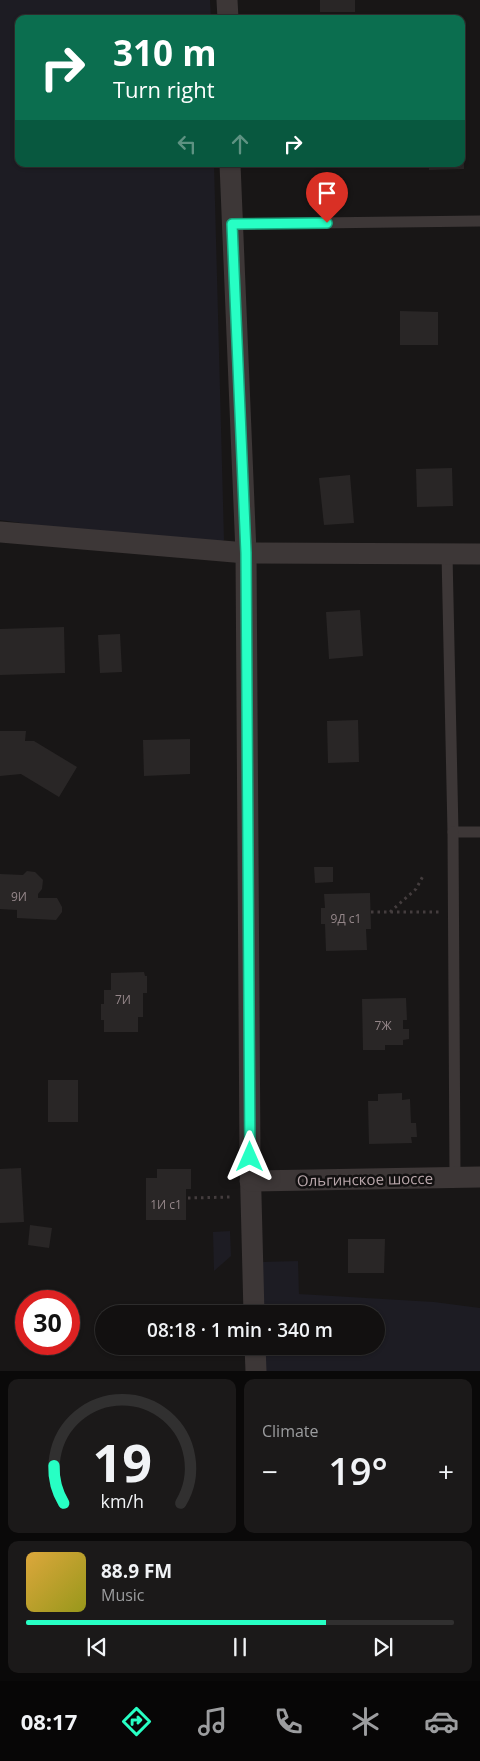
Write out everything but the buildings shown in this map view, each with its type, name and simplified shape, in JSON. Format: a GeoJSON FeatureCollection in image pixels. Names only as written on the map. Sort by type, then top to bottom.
{"type":"FeatureCollection","features":[{"type":"Feature","properties":{"kind":"street"},"geometry":{"type":"LineString","coordinates":[[227,0],[228,15]]}},
{"type":"Feature","properties":{"kind":"street"},"geometry":{"type":"LineString","coordinates":[[230,167],[246,553],[250,1181],[254,1305]]}},
{"type":"Feature","properties":{"kind":"street"},"geometry":{"type":"LineString","coordinates":[[0,532],[246,553],[480,554]]}},
{"type":"Feature","properties":{"kind":"street","name":"Ольгинское шоссе"},"geometry":{"type":"LineString","coordinates":[[250,1181],[480,1176]]}},
{"type":"Feature","properties":{"kind":"street"},"geometry":{"type":"LineString","coordinates":[[255,1355],[256,1371]]}},
{"type":"Feature","properties":{"kind":"lane"},"geometry":{"type":"LineString","coordinates":[[232,224],[480,221]]}},
{"type":"Feature","properties":{"kind":"lane"},"geometry":{"type":"LineString","coordinates":[[447,554],[453,832],[454,1175]]}},
{"type":"Feature","properties":{"kind":"lane"},"geometry":{"type":"LineString","coordinates":[[453,832],[480,832]]}},
{"type":"Feature","properties":{"kind":"lane"},"geometry":{"type":"LineString","coordinates":[[250,1181],[454,1175],[480,1176]]}},
{"type":"Feature","properties":{"kind":"path"},"geometry":{"type":"LineString","coordinates":[[390,912],[416,889],[423,876]]}},
{"type":"Feature","properties":{"kind":"path"},"geometry":{"type":"LineString","coordinates":[[371,912],[430,912]]}},
{"type":"Feature","properties":{"kind":"path"},"geometry":{"type":"LineString","coordinates":[[188,1198],[213,1198]]}},
{"type":"Feature","properties":{"kind":"shaded area"},"geometry":{"type":"Polygon","coordinates":[[[0,0],[210,0],[211,15],[15,15],[15,167],[214,167],[224,540],[206,549],[0,520],[0,0]]]}},
{"type":"Feature","properties":{"kind":"shaded area"},"geometry":{"type":"Polygon","coordinates":[[[230,1231],[231,1256],[214,1271],[213,1232],[230,1231]]]}},
{"type":"Feature","properties":{"kind":"shaded area"},"geometry":{"type":"Polygon","coordinates":[[[298,1261],[299,1294],[434,1302],[480,1308],[480,1371],[263,1371],[263,1355],[385,1355],[385,1305],[263,1305],[262,1262],[298,1261]]]}},
{"type":"Feature","properties":{"kind":"route"},"geometry":{"type":"LineString","coordinates":[[250,1157],[246,553],[232,224],[327,223]]}}]}
